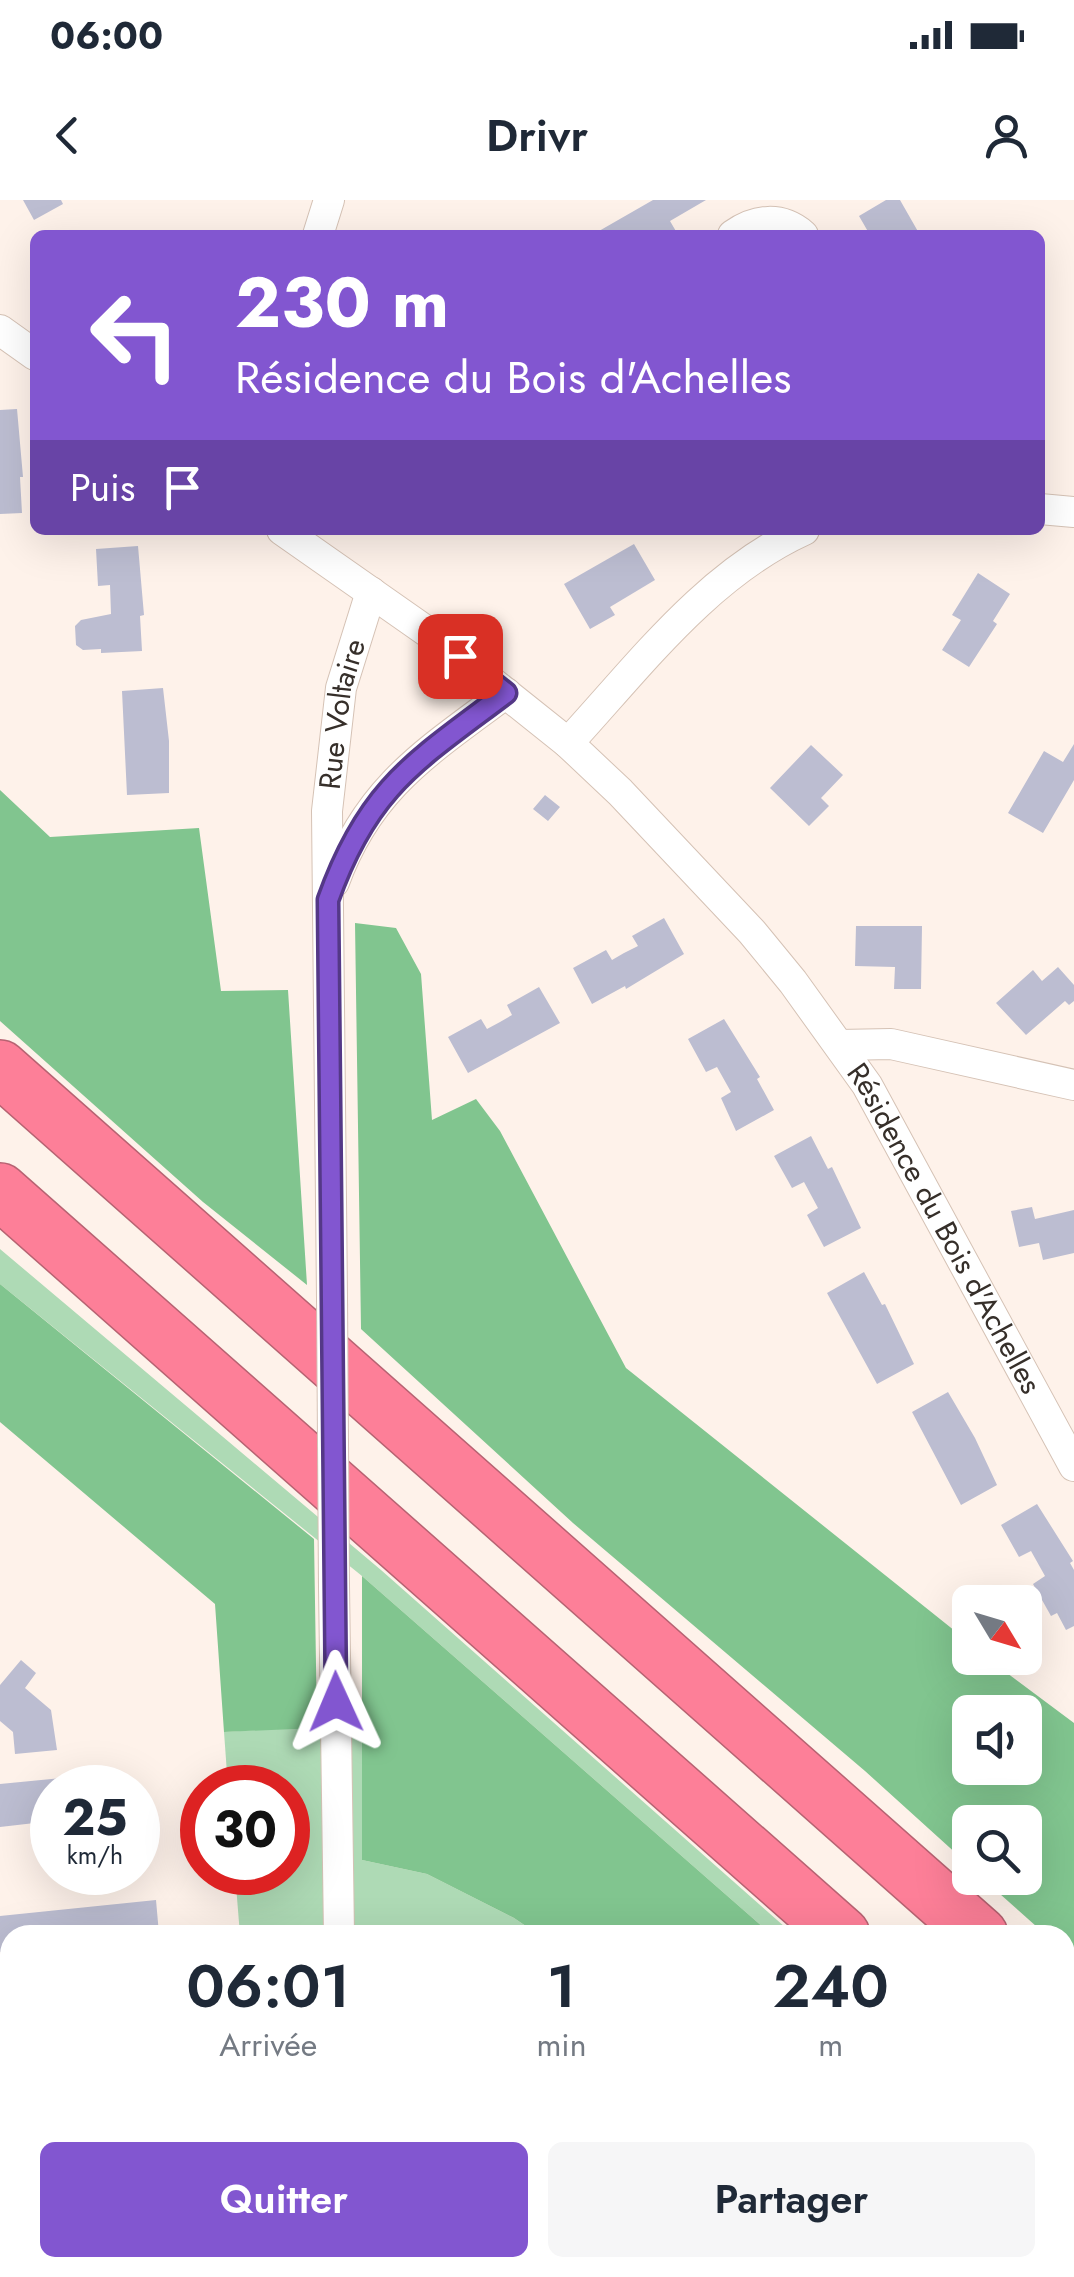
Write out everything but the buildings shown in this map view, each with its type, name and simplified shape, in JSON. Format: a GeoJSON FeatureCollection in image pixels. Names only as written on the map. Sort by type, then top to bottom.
{"type":"FeatureCollection","features":[{"type":"Feature","properties":{"kind":"highway"},"geometry":{"type":"LineString","coordinates":[[0,1068],[969,1925]]}},
{"type":"Feature","properties":{"kind":"highway"},"geometry":{"type":"LineString","coordinates":[[0,1191],[831,1925]]}},
{"type":"Feature","properties":{"kind":"street"},"geometry":{"type":"LineString","coordinates":[[320,230],[329,200]]}},
{"type":"Feature","properties":{"kind":"street"},"geometry":{"type":"LineString","coordinates":[[743,230],[769,221],[797,230]]}},
{"type":"Feature","properties":{"kind":"street"},"geometry":{"type":"LineString","coordinates":[[0,330],[30,351]]}},
{"type":"Feature","properties":{"kind":"street"},"geometry":{"type":"LineString","coordinates":[[1045,509],[1074,512]]}},
{"type":"Feature","properties":{"kind":"street","name":"Résidence du Bois d'Achelles"},"geometry":{"type":"LineString","coordinates":[[289,535],[371,592],[568,743],[732,908],[868,1085],[1074,1466]]}},
{"type":"Feature","properties":{"kind":"street"},"geometry":{"type":"LineString","coordinates":[[568,743],[714,587],[761,552],[794,535]]}},
{"type":"Feature","properties":{"kind":"street","name":"Rue Voltaire"},"geometry":{"type":"LineString","coordinates":[[339,1925],[327,811],[342,688],[371,592]]}},
{"type":"Feature","properties":{"kind":"street","name":"Rue Voltaire"},"geometry":{"type":"LineString","coordinates":[[328,900],[348,846],[389,786],[506,693]]}},
{"type":"Feature","properties":{"kind":"street","name":"Résidence du Bois d'Achelles"},"geometry":{"type":"LineString","coordinates":[[839,1045],[891,1044],[1074,1085]]}},
{"type":"Feature","properties":{"kind":"green space"},"geometry":{"type":"Polygon","coordinates":[[[0,790],[50,837],[199,828],[221,991],[288,990],[307,1285],[203,1202],[0,1021],[0,790]]]}},
{"type":"Feature","properties":{"kind":"green space"},"geometry":{"type":"Polygon","coordinates":[[[355,923],[396,928],[421,974],[432,1120],[476,1099],[500,1131],[626,1368],[952,1629],[952,1675],[1010,1675],[1037,1695],[952,1695],[952,1785],[1042,1785],[1042,1699],[1074,1723],[1074,1925],[1035,1925],[1001,1895],[1042,1895],[1042,1805],[952,1805],[952,1850],[573,1523],[361,1329],[355,923]]]}},
{"type":"Feature","properties":{"kind":"green space"},"geometry":{"type":"Polygon","coordinates":[[[0,1249],[381,1570],[783,1925],[761,1925],[362,1576],[0,1284],[0,1249]]]}},
{"type":"Feature","properties":{"kind":"green space"},"geometry":{"type":"Polygon","coordinates":[[[0,1284],[314,1539],[317,1728],[224,1732],[215,1604],[0,1422],[0,1284]]]}},
{"type":"Feature","properties":{"kind":"green space"},"geometry":{"type":"Polygon","coordinates":[[[362,1576],[761,1925],[524,1925],[427,1874],[362,1860],[362,1576]]]}},
{"type":"Feature","properties":{"kind":"green space"},"geometry":{"type":"Polygon","coordinates":[[[362,1723],[362,1860],[427,1874],[524,1925],[239,1925],[237,1895],[310,1895],[310,1765],[226,1765],[224,1732],[362,1723]]]}},
{"type":"Feature","properties":{"kind":"route"},"geometry":{"type":"LineString","coordinates":[[336,1702],[328,900],[348,846],[389,786],[506,693],[460,656]]}}]}
